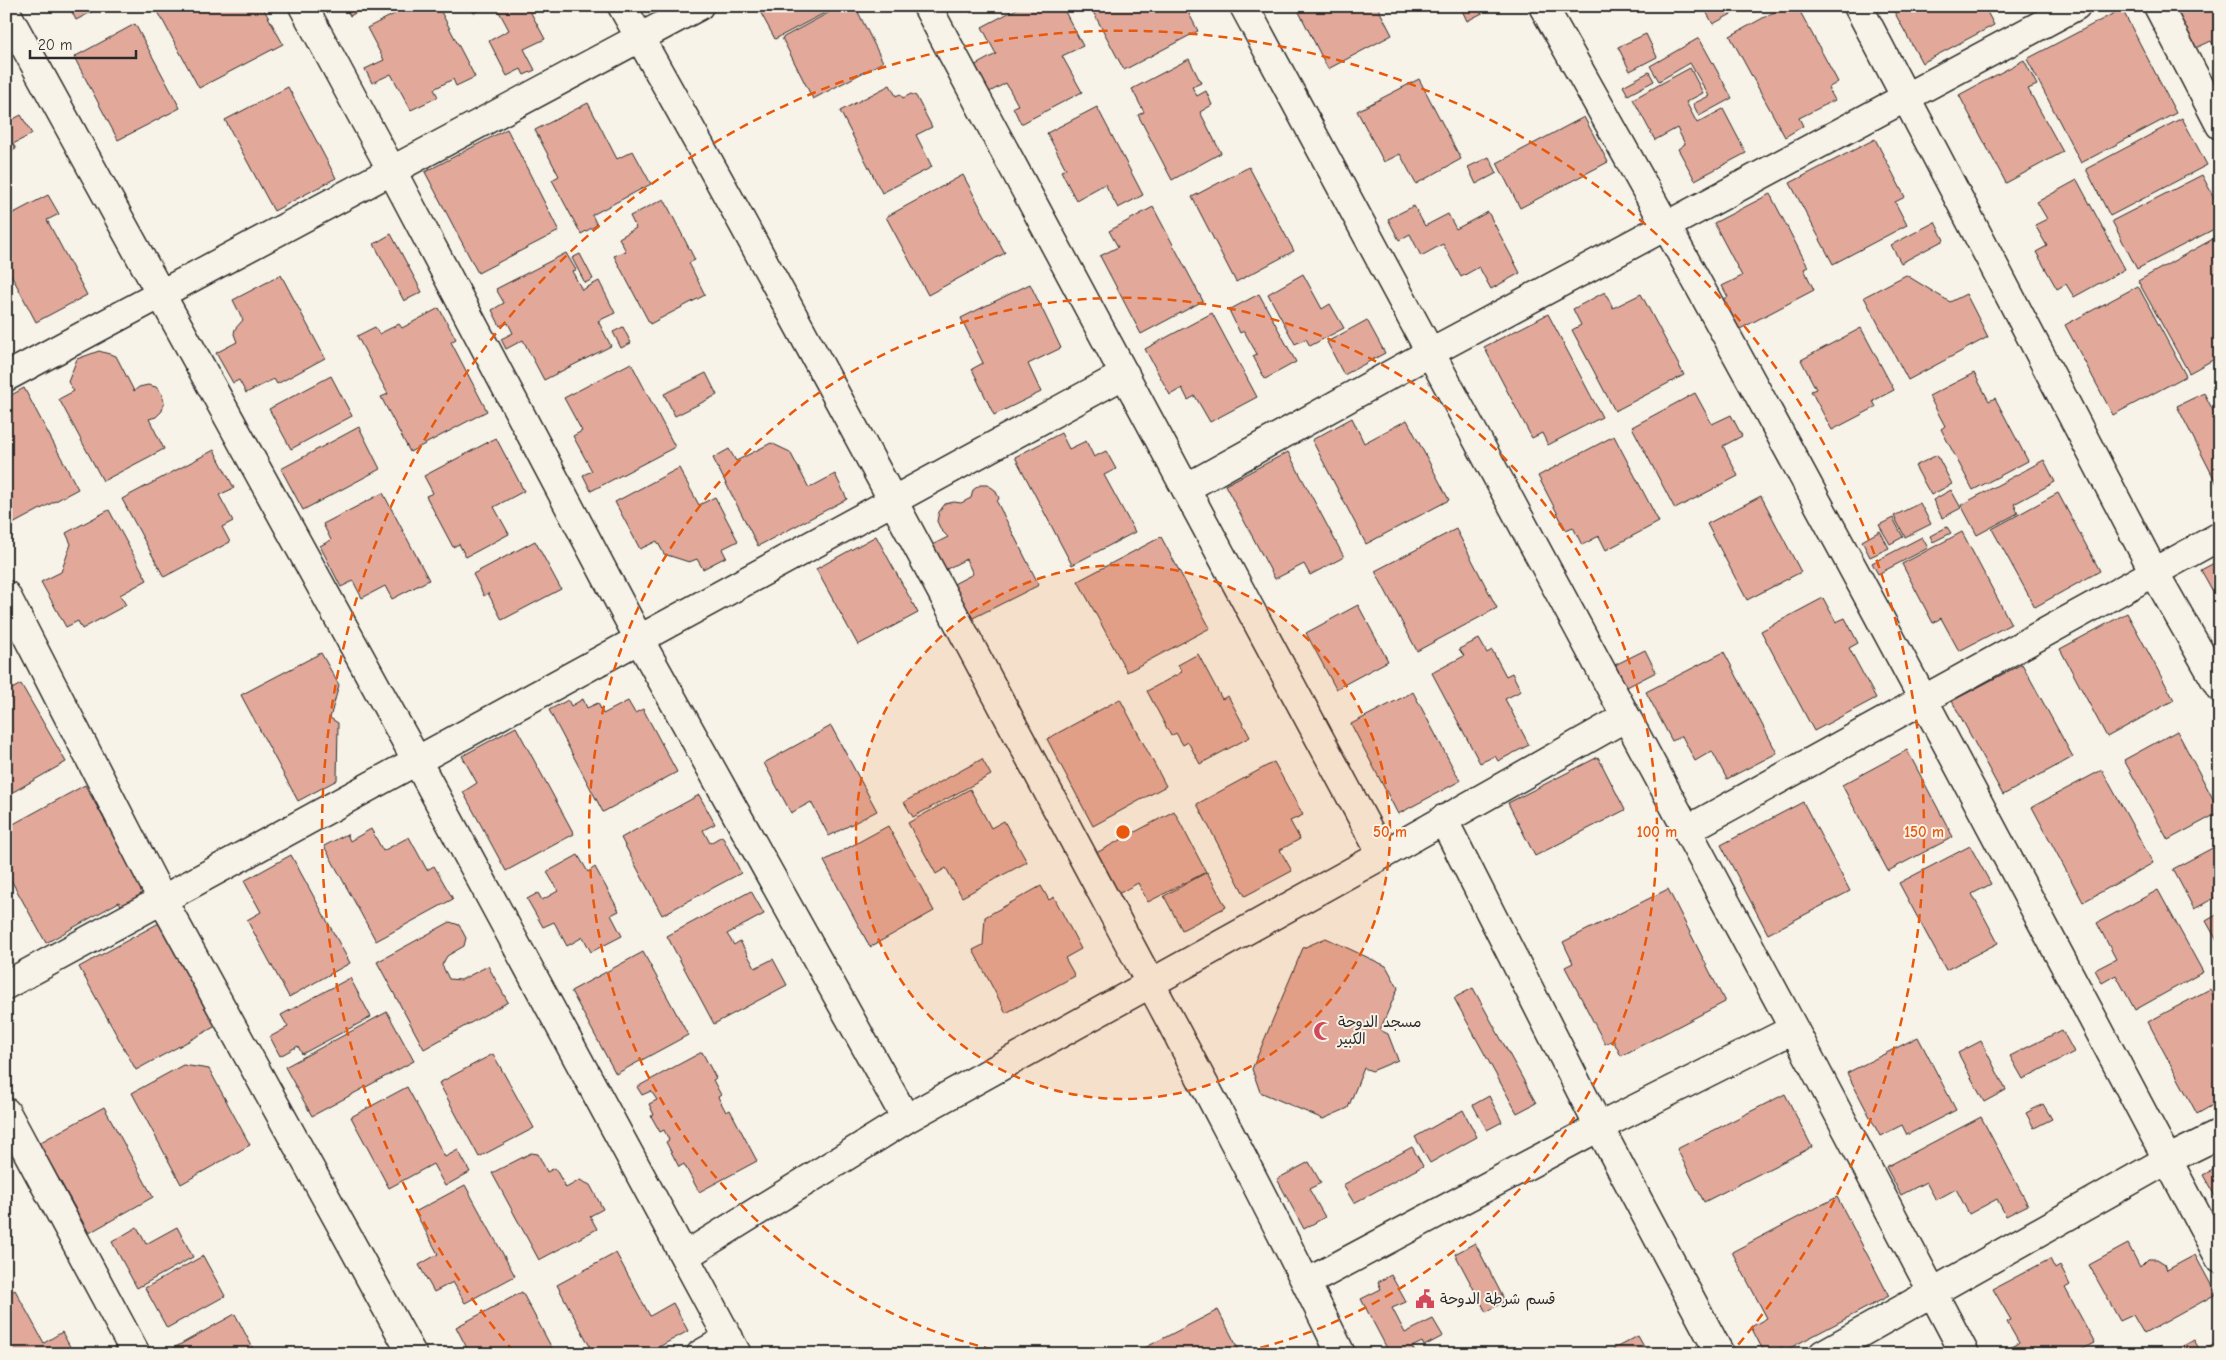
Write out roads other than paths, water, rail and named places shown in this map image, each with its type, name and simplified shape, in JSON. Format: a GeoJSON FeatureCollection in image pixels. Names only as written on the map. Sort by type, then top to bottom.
{"type":"FeatureCollection","features":[{"type":"Feature","properties":{"kind":"street"},"geometry":{"type":"LineString","coordinates":[[303,6],[639,639],[906,1119]]}},
{"type":"Feature","properties":{"kind":"street"},"geometry":{"type":"LineString","coordinates":[[622,6],[894,500],[1151,985],[1341,1354]]}},
{"type":"Feature","properties":{"kind":"street"},"geometry":{"type":"LineString","coordinates":[[6,377],[699,6]]}},
{"type":"Feature","properties":{"kind":"street"},"geometry":{"type":"LineString","coordinates":[[927,6],[1382,855]]}},
{"type":"Feature","properties":{"kind":"street"},"geometry":{"type":"LineString","coordinates":[[1244,6],[1688,830],[1966,1354]]}},
{"type":"Feature","properties":{"kind":"street"},"geometry":{"type":"LineString","coordinates":[[1543,6],[1667,225],[1925,700],[2220,1260]]}},
{"type":"Feature","properties":{"kind":"street"},"geometry":{"type":"LineString","coordinates":[[1858,6],[2154,572],[2220,688]]}},
{"type":"Feature","properties":{"kind":"street"},"geometry":{"type":"LineString","coordinates":[[1186,488],[1431,352],[2076,6]]}},
{"type":"Feature","properties":{"kind":"street"},"geometry":{"type":"LineString","coordinates":[[2158,6],[2220,125]]}},
{"type":"Feature","properties":{"kind":"street"},"geometry":{"type":"LineString","coordinates":[[6,12],[162,294],[733,1346],[701,1354]]}},
{"type":"Feature","properties":{"kind":"street"},"geometry":{"type":"LineString","coordinates":[[6,985],[163,901],[1125,374]]}},
{"type":"Feature","properties":{"kind":"street"},"geometry":{"type":"LineString","coordinates":[[1688,830],[2220,536]]}},
{"type":"Feature","properties":{"kind":"street"},"geometry":{"type":"LineString","coordinates":[[6,595],[163,901],[412,1354]]}},
{"type":"Feature","properties":{"kind":"street"},"geometry":{"type":"LineString","coordinates":[[685,1256],[906,1119],[1151,985],[1626,717]]}},
{"type":"Feature","properties":{"kind":"street"},"geometry":{"type":"LineString","coordinates":[[1443,819],[1599,1127],[1720,1354]]}},
{"type":"Feature","properties":{"kind":"street"},"geometry":{"type":"LineString","coordinates":[[1306,1283],[1599,1127],[1794,1028]]}},
{"type":"Feature","properties":{"kind":"street"},"geometry":{"type":"LineString","coordinates":[[6,1112],[136,1354]]}},
{"type":"Feature","properties":{"kind":"street"},"geometry":{"type":"LineString","coordinates":[[1823,1354],[2167,1160],[2220,1134]]}},
{"type":"Feature","properties":{"kind":"place","name":"مسجد الدوحة الكبير"},"geometry":{"type":"Point","coordinates":[1323,1031]}},
{"type":"Feature","properties":{"kind":"place","name":"قسم شرطة الدوحة"},"geometry":{"type":"Point","coordinates":[1425,1299]}}]}
